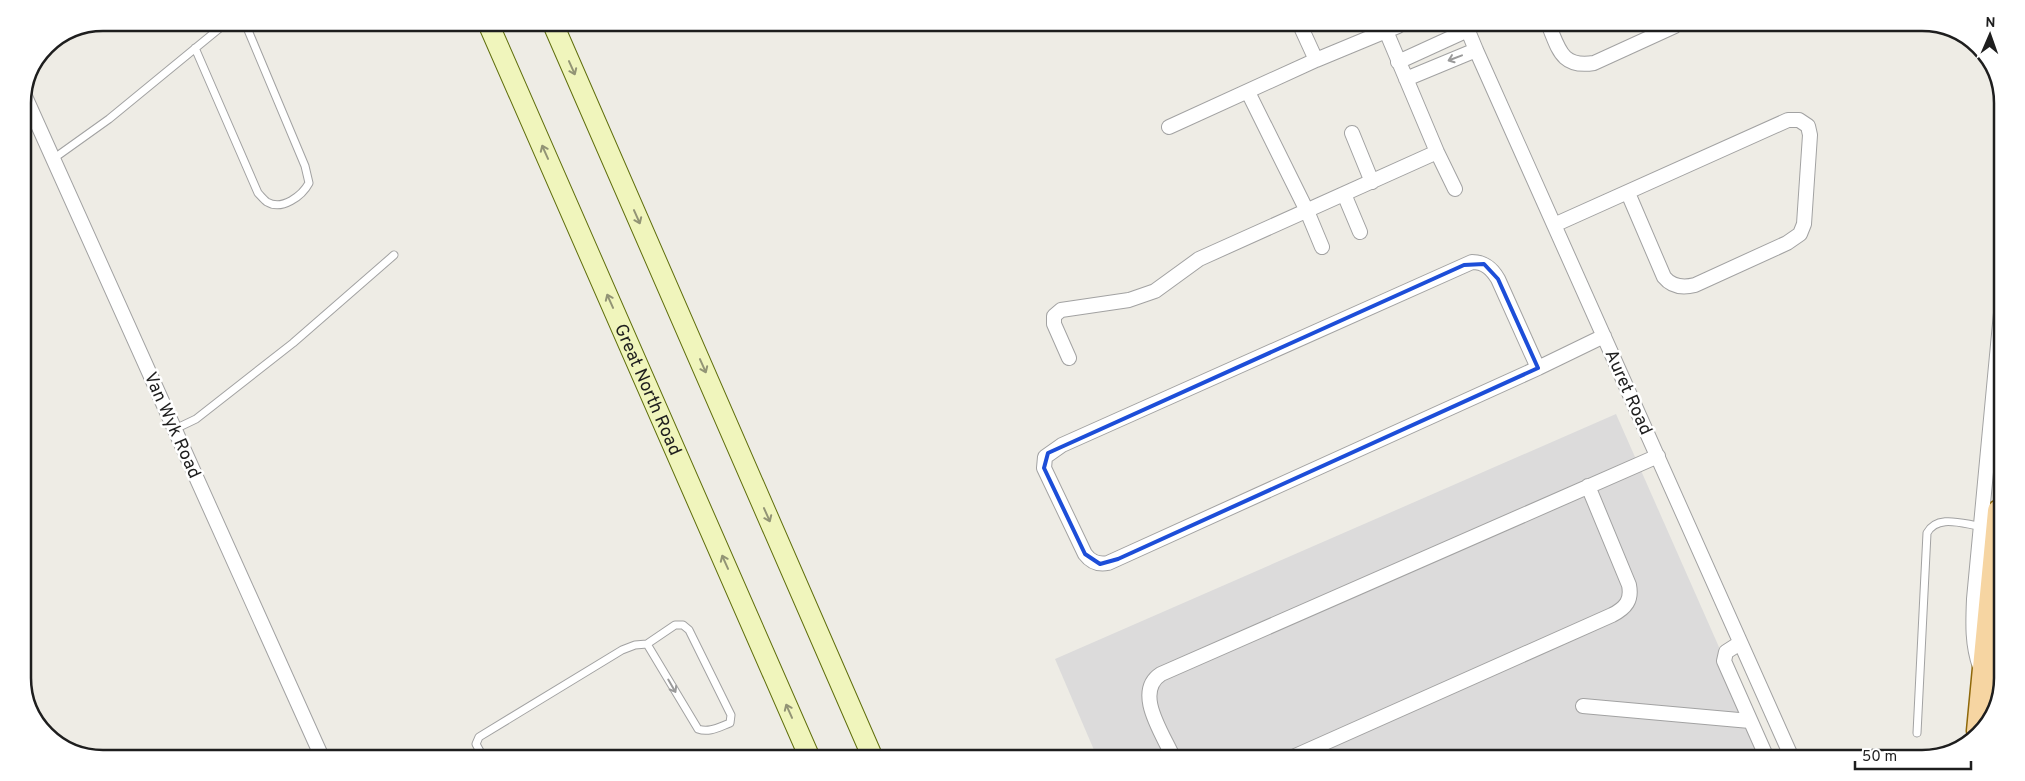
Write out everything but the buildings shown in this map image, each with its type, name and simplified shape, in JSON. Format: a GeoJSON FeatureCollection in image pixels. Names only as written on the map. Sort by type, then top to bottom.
{"type":"FeatureCollection","features":[{"type":"Feature","properties":{"kind":"main road","name":"Great North Road"},"geometry":{"type":"LineString","coordinates":[[492,31],[806,750]]}},
{"type":"Feature","properties":{"kind":"main road"},"geometry":{"type":"LineString","coordinates":[[556,31],[869,750]]}},
{"type":"Feature","properties":{"kind":"main road"},"geometry":{"type":"LineString","coordinates":[[1979,722],[1994,568]]}},
{"type":"Feature","properties":{"kind":"street"},"geometry":{"type":"LineString","coordinates":[[1303,31],[1316,60]]}},
{"type":"Feature","properties":{"kind":"street"},"geometry":{"type":"LineString","coordinates":[[1169,127],[1385,31]]}},
{"type":"Feature","properties":{"kind":"street"},"geometry":{"type":"LineString","coordinates":[[1393,31],[1398,62],[1455,189]]}},
{"type":"Feature","properties":{"kind":"street"},"geometry":{"type":"LineString","coordinates":[[1398,62],[1461,31]]}},
{"type":"Feature","properties":{"kind":"street","name":"Auret Road"},"geometry":{"type":"LineString","coordinates":[[1468,31],[1788,750]]}},
{"type":"Feature","properties":{"kind":"street"},"geometry":{"type":"LineString","coordinates":[[1551,31],[1564,57],[1573,63],[1581,64],[1594,63],[1665,31]]}},
{"type":"Feature","properties":{"kind":"street"},"geometry":{"type":"LineString","coordinates":[[1406,79],[1476,50]]}},
{"type":"Feature","properties":{"kind":"street"},"geometry":{"type":"LineString","coordinates":[[1248,92],[1322,247]]}},
{"type":"Feature","properties":{"kind":"street","name":"Van Wyk Road"},"geometry":{"type":"LineString","coordinates":[[31,110],[319,750]]}},
{"type":"Feature","properties":{"kind":"street"},"geometry":{"type":"LineString","coordinates":[[1554,225],[1788,120],[1799,120],[1808,126],[1810,132],[1805,216],[1800,234],[1787,243],[1695,285],[1680,287],[1668,282],[1664,277],[1628,193]]}},
{"type":"Feature","properties":{"kind":"street"},"geometry":{"type":"LineString","coordinates":[[1352,133],[1372,182]]}},
{"type":"Feature","properties":{"kind":"street"},"geometry":{"type":"LineString","coordinates":[[1069,358],[1054,324],[1054,316],[1061,310],[1130,300],[1155,291],[1198,259],[1437,152]]}},
{"type":"Feature","properties":{"kind":"street"},"geometry":{"type":"LineString","coordinates":[[1344,194],[1360,232]]}},
{"type":"Feature","properties":{"kind":"street"},"geometry":{"type":"LineString","coordinates":[[1538,368],[1498,279],[1484,264],[1472,262],[1062,445],[1045,457],[1044,468],[1085,554],[1093,562],[1104,564],[1538,368],[1604,336]]}},
{"type":"Feature","properties":{"kind":"street"},"geometry":{"type":"LineString","coordinates":[[1983,675],[1974,651],[1972,632],[1994,384]]}},
{"type":"Feature","properties":{"kind":"street"},"geometry":{"type":"LineString","coordinates":[[1170,750],[1150,706],[1150,687],[1161,674],[1658,456]]}},
{"type":"Feature","properties":{"kind":"street"},"geometry":{"type":"LineString","coordinates":[[1309,750],[1603,619],[1625,607],[1630,596],[1629,585],[1588,486]]}},
{"type":"Feature","properties":{"kind":"street"},"geometry":{"type":"LineString","coordinates":[[1740,643],[1727,650],[1724,655],[1724,661],[1763,750]]}},
{"type":"Feature","properties":{"kind":"street"},"geometry":{"type":"LineString","coordinates":[[1583,706],[1750,721]]}},
{"type":"Feature","properties":{"kind":"lane"},"geometry":{"type":"LineString","coordinates":[[53,159],[109,118],[216,31]]}},
{"type":"Feature","properties":{"kind":"lane"},"geometry":{"type":"LineString","coordinates":[[195,48],[258,194],[268,203],[284,204],[304,193],[309,183],[305,166],[288,122],[248,31]]}},
{"type":"Feature","properties":{"kind":"lane"},"geometry":{"type":"LineString","coordinates":[[175,429],[196,419],[263,366],[394,255]]}},
{"type":"Feature","properties":{"kind":"lane"},"geometry":{"type":"LineString","coordinates":[[1917,733],[1927,532],[1931,526],[1941,521],[1980,526]]}},
{"type":"Feature","properties":{"kind":"lane"},"geometry":{"type":"LineString","coordinates":[[479,750],[476,744],[479,737],[622,650],[634,645],[647,644],[675,625],[683,625],[689,630],[731,715],[730,723],[713,730],[704,731],[698,729],[647,644]]}},
{"type":"Feature","properties":{"kind":"highlighted area"},"geometry":{"type":"Polygon","coordinates":[[[1484,264],[1498,279],[1538,368],[1118,559],[1100,564],[1085,554],[1044,468],[1048,453],[1464,265],[1484,264]]]}},
{"type":"Feature","properties":{"kind":"shaded area"},"geometry":{"type":"Polygon","coordinates":[[[1616,414],[1764,750],[1094,750],[1055,659],[1616,414]]]}}]}
